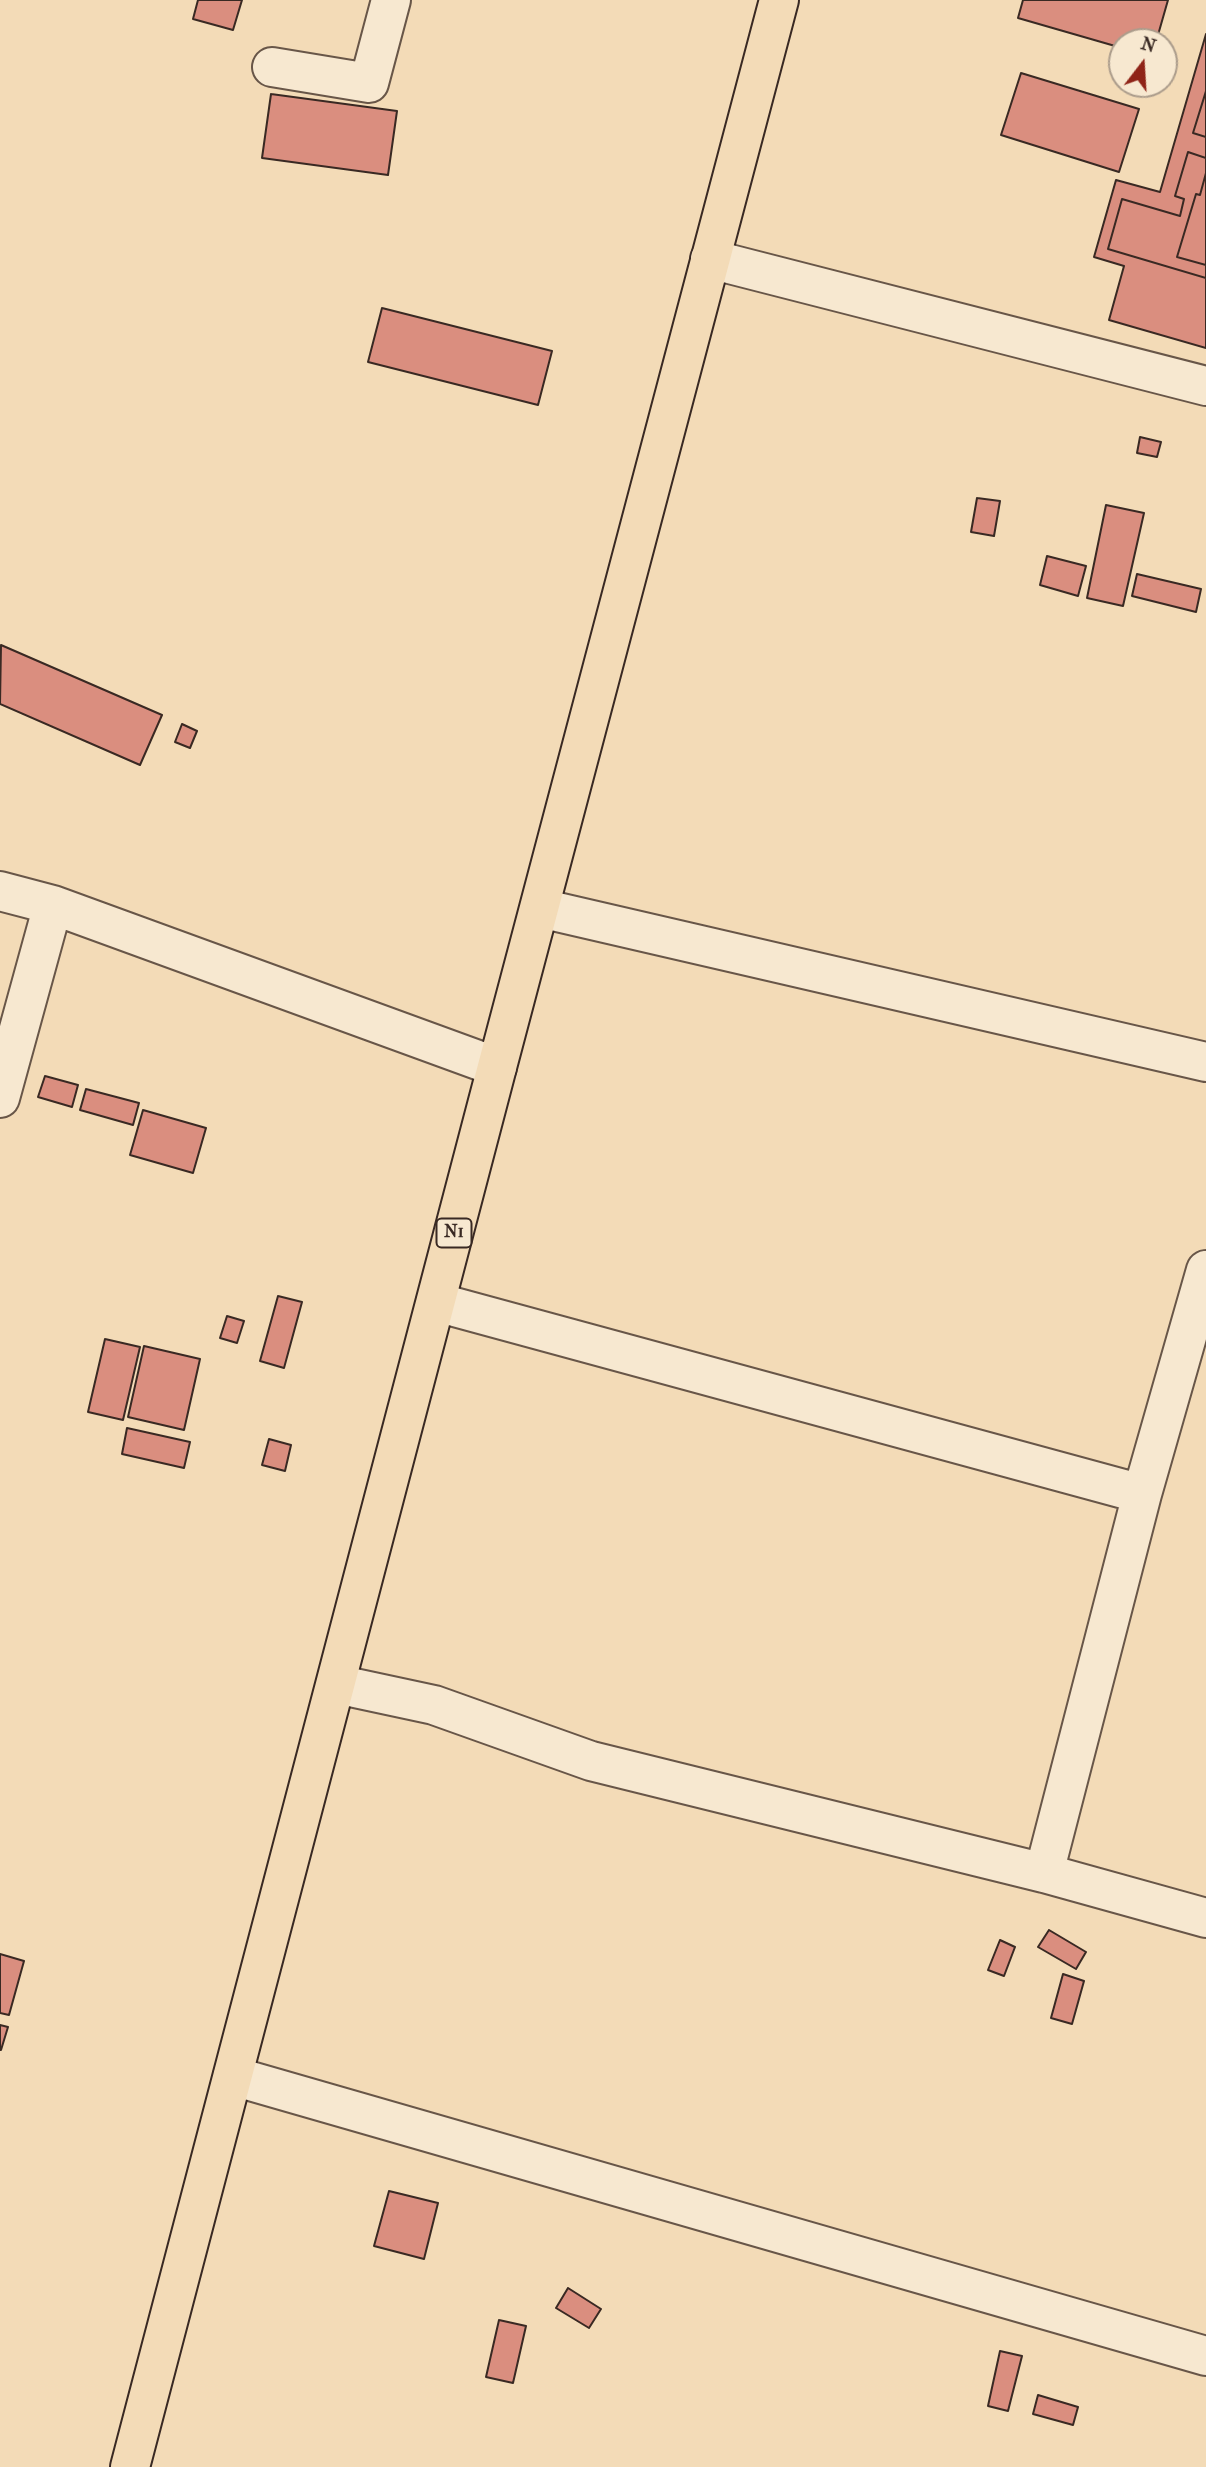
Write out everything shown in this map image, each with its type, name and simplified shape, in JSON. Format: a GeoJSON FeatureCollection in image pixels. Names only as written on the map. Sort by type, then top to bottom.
{"type":"FeatureCollection","features":[{"type":"Feature","properties":{"kind":"highway","name":"N1"},"geometry":{"type":"LineString","coordinates":[[130,2467],[779,0]]}},
{"type":"Feature","properties":{"kind":"street"},"geometry":{"type":"LineString","coordinates":[[272,67],[369,83],[391,0]]}},
{"type":"Feature","properties":{"kind":"street"},"geometry":{"type":"LineString","coordinates":[[710,259],[1206,386]]}},
{"type":"Feature","properties":{"kind":"street"},"geometry":{"type":"LineString","coordinates":[[0,891],[53,905],[497,1067]]}},
{"type":"Feature","properties":{"kind":"street"},"geometry":{"type":"LineString","coordinates":[[0,1098],[53,905]]}},
{"type":"Feature","properties":{"kind":"street"},"geometry":{"type":"LineString","coordinates":[[540,908],[1206,1062]]}},
{"type":"Feature","properties":{"kind":"street"},"geometry":{"type":"LineString","coordinates":[[1044,1872],[1142,1494],[1206,1270]]}},
{"type":"Feature","properties":{"kind":"street"},"geometry":{"type":"LineString","coordinates":[[436,1303],[1142,1494]]}},
{"type":"Feature","properties":{"kind":"street"},"geometry":{"type":"LineString","coordinates":[[336,1684],[434,1705],[591,1761],[1044,1872],[1206,1918]]}},
{"type":"Feature","properties":{"kind":"street"},"geometry":{"type":"LineString","coordinates":[[233,2076],[1206,2356]]}},
{"type":"Feature","properties":{"kind":"building"},"geometry":{"type":"Polygon","coordinates":[[[198,0],[242,0],[233,30],[193,19],[198,0]]]}},
{"type":"Feature","properties":{"kind":"building"},"geometry":{"type":"Polygon","coordinates":[[[1023,0],[1168,0],[1160,28],[1108,28],[1108,44],[1018,18],[1023,0]]]}},
{"type":"Feature","properties":{"kind":"building"},"geometry":{"type":"Polygon","coordinates":[[[1206,34],[1206,91],[1193,133],[1206,137],[1206,158],[1188,152],[1175,196],[1184,199],[1180,216],[1122,199],[1108,249],[1206,278],[1206,348],[1109,320],[1124,266],[1094,257],[1116,180],[1160,192],[1206,34]]]}},
{"type":"Feature","properties":{"kind":"building"},"geometry":{"type":"Polygon","coordinates":[[[1021,73],[1139,109],[1119,172],[1001,135],[1021,73]]]}},
{"type":"Feature","properties":{"kind":"building"},"geometry":{"type":"Polygon","coordinates":[[[1206,91],[1206,137],[1193,133],[1206,91]]]}},
{"type":"Feature","properties":{"kind":"building"},"geometry":{"type":"Polygon","coordinates":[[[271,94],[397,111],[388,175],[262,158],[271,94]]]}},
{"type":"Feature","properties":{"kind":"building"},"geometry":{"type":"Polygon","coordinates":[[[1188,152],[1206,158],[1206,173],[1200,195],[1196,194],[1177,257],[1206,265],[1206,278],[1108,249],[1122,199],[1180,216],[1184,199],[1175,196],[1188,152]]]}},
{"type":"Feature","properties":{"kind":"building"},"geometry":{"type":"Polygon","coordinates":[[[1206,173],[1206,265],[1177,257],[1196,194],[1200,195],[1206,173]]]}},
{"type":"Feature","properties":{"kind":"building"},"geometry":{"type":"Polygon","coordinates":[[[382,308],[552,351],[538,405],[368,362],[382,308]]]}},
{"type":"Feature","properties":{"kind":"building"},"geometry":{"type":"Polygon","coordinates":[[[1140,437],[1161,442],[1157,457],[1137,453],[1140,437]]]}},
{"type":"Feature","properties":{"kind":"building"},"geometry":{"type":"Polygon","coordinates":[[[977,498],[1000,501],[994,536],[971,532],[977,498]]]}},
{"type":"Feature","properties":{"kind":"building"},"geometry":{"type":"Polygon","coordinates":[[[1106,505],[1144,513],[1123,606],[1087,598],[1106,505]]]}},
{"type":"Feature","properties":{"kind":"building"},"geometry":{"type":"Polygon","coordinates":[[[1047,556],[1086,566],[1078,596],[1040,585],[1047,556]]]}},
{"type":"Feature","properties":{"kind":"building"},"geometry":{"type":"Polygon","coordinates":[[[1137,574],[1201,589],[1196,612],[1132,596],[1137,574]]]}},
{"type":"Feature","properties":{"kind":"building"},"geometry":{"type":"Polygon","coordinates":[[[1,645],[162,715],[140,765],[0,704],[1,645]]]}},
{"type":"Feature","properties":{"kind":"building"},"geometry":{"type":"Polygon","coordinates":[[[182,724],[197,731],[190,748],[175,742],[182,724]]]}},
{"type":"Feature","properties":{"kind":"building"},"geometry":{"type":"Polygon","coordinates":[[[45,1076],[78,1085],[72,1107],[38,1097],[45,1076]]]}},
{"type":"Feature","properties":{"kind":"building"},"geometry":{"type":"Polygon","coordinates":[[[86,1089],[139,1103],[133,1125],[80,1110],[86,1089]]]}},
{"type":"Feature","properties":{"kind":"building"},"geometry":{"type":"Polygon","coordinates":[[[143,1110],[206,1128],[193,1173],[130,1155],[143,1110]]]}},
{"type":"Feature","properties":{"kind":"building"},"geometry":{"type":"Polygon","coordinates":[[[278,1296],[302,1302],[284,1368],[260,1361],[278,1296]]]}},
{"type":"Feature","properties":{"kind":"building"},"geometry":{"type":"Polygon","coordinates":[[[227,1316],[244,1321],[237,1343],[220,1338],[227,1316]]]}},
{"type":"Feature","properties":{"kind":"building"},"geometry":{"type":"Polygon","coordinates":[[[105,1339],[140,1347],[123,1420],[88,1412],[105,1339]]]}},
{"type":"Feature","properties":{"kind":"building"},"geometry":{"type":"Polygon","coordinates":[[[144,1346],[200,1359],[184,1430],[128,1417],[144,1346]]]}},
{"type":"Feature","properties":{"kind":"building"},"geometry":{"type":"Polygon","coordinates":[[[127,1428],[190,1442],[184,1468],[122,1454],[127,1428]]]}},
{"type":"Feature","properties":{"kind":"building"},"geometry":{"type":"Polygon","coordinates":[[[269,1439],[291,1445],[285,1471],[262,1465],[269,1439]]]}},
{"type":"Feature","properties":{"kind":"building"},"geometry":{"type":"Polygon","coordinates":[[[1049,1930],[1086,1952],[1076,1969],[1038,1947],[1049,1930]]]}},
{"type":"Feature","properties":{"kind":"building"},"geometry":{"type":"Polygon","coordinates":[[[1000,1940],[1015,1947],[1004,1976],[988,1970],[1000,1940]]]}},
{"type":"Feature","properties":{"kind":"building"},"geometry":{"type":"Polygon","coordinates":[[[0,1954],[24,1961],[9,2015],[0,2013],[0,1954]]]}},
{"type":"Feature","properties":{"kind":"building"},"geometry":{"type":"Polygon","coordinates":[[[1063,1974],[1084,1981],[1072,2024],[1051,2018],[1063,1974]]]}},
{"type":"Feature","properties":{"kind":"building"},"geometry":{"type":"Polygon","coordinates":[[[0,2025],[8,2027],[1,2050],[0,2050],[0,2025]]]}},
{"type":"Feature","properties":{"kind":"building"},"geometry":{"type":"Polygon","coordinates":[[[389,2191],[438,2203],[424,2259],[374,2246],[389,2191]]]}},
{"type":"Feature","properties":{"kind":"building"},"geometry":{"type":"Polygon","coordinates":[[[568,2288],[601,2309],[589,2328],[556,2308],[568,2288]]]}},
{"type":"Feature","properties":{"kind":"building"},"geometry":{"type":"Polygon","coordinates":[[[499,2320],[526,2326],[513,2383],[486,2377],[499,2320]]]}},
{"type":"Feature","properties":{"kind":"building"},"geometry":{"type":"Polygon","coordinates":[[[1000,2351],[1022,2356],[1008,2411],[988,2406],[1000,2351]]]}},
{"type":"Feature","properties":{"kind":"building"},"geometry":{"type":"Polygon","coordinates":[[[1038,2395],[1078,2407],[1073,2425],[1033,2414],[1038,2395]]]}}]}
